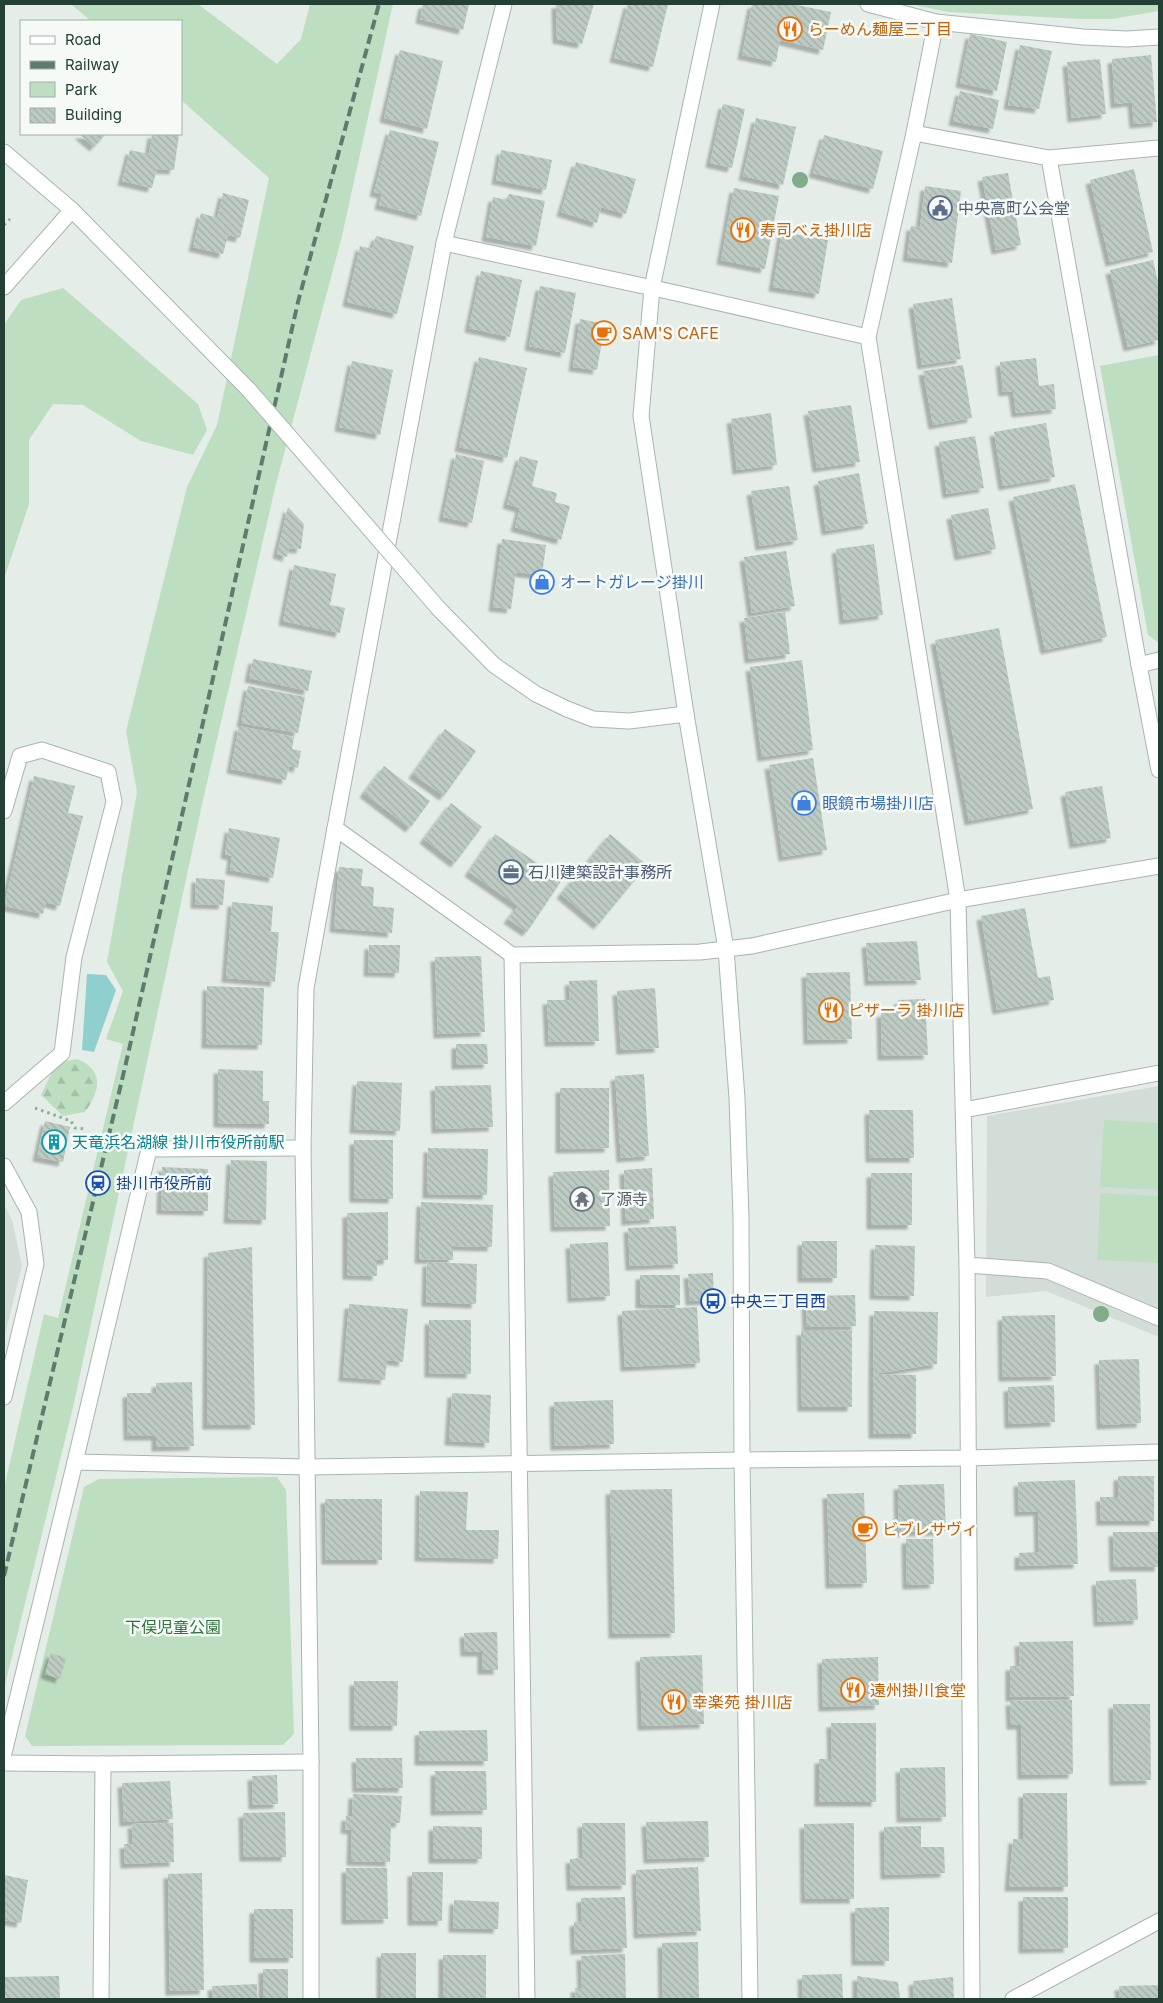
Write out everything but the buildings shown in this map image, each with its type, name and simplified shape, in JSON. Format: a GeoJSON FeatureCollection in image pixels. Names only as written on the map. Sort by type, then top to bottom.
{"type":"FeatureCollection","features":[{"type":"Feature","properties":{"kind":"street"},"geometry":{"type":"LineString","coordinates":[[310,1999],[311,1762],[303,1148],[306,988],[444,243],[504,4]]}},
{"type":"Feature","properties":{"kind":"street"},"geometry":{"type":"LineString","coordinates":[[712,4],[652,288],[641,416],[686,714],[726,949],[737,1098],[740,1198],[750,1999]]}},
{"type":"Feature","properties":{"kind":"street"},"geometry":{"type":"LineString","coordinates":[[868,4],[936,22],[1083,37],[1127,40],[1159,38]]}},
{"type":"Feature","properties":{"kind":"street"},"geometry":{"type":"LineString","coordinates":[[936,22],[914,133],[868,337],[958,900],[967,1265],[972,1999]]}},
{"type":"Feature","properties":{"kind":"street"},"geometry":{"type":"LineString","coordinates":[[914,133],[1049,158],[1159,148]]}},
{"type":"Feature","properties":{"kind":"street"},"geometry":{"type":"LineString","coordinates":[[4,152],[72,210],[250,390],[439,609],[494,666],[536,694],[567,709],[593,718],[629,721],[686,714]]}},
{"type":"Feature","properties":{"kind":"street"},"geometry":{"type":"LineString","coordinates":[[1049,158],[1138,665],[1159,770]]}},
{"type":"Feature","properties":{"kind":"street"},"geometry":{"type":"LineString","coordinates":[[4,287],[72,210]]}},
{"type":"Feature","properties":{"kind":"street"},"geometry":{"type":"LineString","coordinates":[[444,243],[868,337]]}},
{"type":"Feature","properties":{"kind":"street"},"geometry":{"type":"LineString","coordinates":[[1138,665],[1159,660]]}},
{"type":"Feature","properties":{"kind":"street"},"geometry":{"type":"LineString","coordinates":[[4,811],[20,756],[42,750],[108,772],[114,802],[74,957],[62,1053],[4,1103]]}},
{"type":"Feature","properties":{"kind":"street"},"geometry":{"type":"LineString","coordinates":[[336,828],[512,955],[700,952],[752,946],[958,900],[1158,870]]}},
{"type":"Feature","properties":{"kind":"street"},"geometry":{"type":"LineString","coordinates":[[512,955],[527,1999]]}},
{"type":"Feature","properties":{"kind":"street"},"geometry":{"type":"LineString","coordinates":[[964,1110],[1159,1073]]}},
{"type":"Feature","properties":{"kind":"street"},"geometry":{"type":"LineString","coordinates":[[4,1754],[148,1149],[303,1148]]}},
{"type":"Feature","properties":{"kind":"street"},"geometry":{"type":"LineString","coordinates":[[4,1166],[29,1212],[36,1264],[4,1397]]}},
{"type":"Feature","properties":{"kind":"street"},"geometry":{"type":"LineString","coordinates":[[967,1265],[1048,1271],[1159,1318]]}},
{"type":"Feature","properties":{"kind":"street"},"geometry":{"type":"LineString","coordinates":[[75,1462],[308,1467],[969,1458],[1159,1452]]}},
{"type":"Feature","properties":{"kind":"street"},"geometry":{"type":"LineString","coordinates":[[4,1763],[311,1762]]}},
{"type":"Feature","properties":{"kind":"street"},"geometry":{"type":"LineString","coordinates":[[101,1999],[103,1764]]}},
{"type":"Feature","properties":{"kind":"street"},"geometry":{"type":"LineString","coordinates":[[1012,1999],[1159,1921]]}},
{"type":"Feature","properties":{"kind":"path"},"geometry":{"type":"LineString","coordinates":[[4,225],[10,219]]}},
{"type":"Feature","properties":{"kind":"path"},"geometry":{"type":"LineString","coordinates":[[31,1109],[38,1108],[71,1121],[75,1128],[86,1129]]}},
{"type":"Feature","properties":{"kind":"shaded area"},"geometry":{"type":"Polygon","coordinates":[[[1159,1086],[1159,1337],[1046,1291],[986,1297],[987,1116],[1159,1086]]]}},
{"type":"Feature","properties":{"kind":"shaded area"},"geometry":{"type":"Polygon","coordinates":[[[4,1204],[12,1220],[22,1266],[4,1338],[4,1204]]]}},
{"type":"Feature","properties":{"kind":"green space"},"geometry":{"type":"Polygon","coordinates":[[[71,4],[198,4],[277,64],[301,39],[310,4],[393,4],[342,236],[276,484],[203,800],[74,1403],[4,1689],[4,1488],[44,1314],[58,1318],[123,1044],[106,1039],[123,991],[107,962],[137,792],[126,731],[187,487],[217,425],[269,178],[182,101],[182,20],[90,20],[71,4]]]}},
{"type":"Feature","properties":{"kind":"green space"},"geometry":{"type":"Polygon","coordinates":[[[911,4],[1159,4],[1159,11],[1112,19],[1081,19],[948,12],[911,4]]]}},
{"type":"Feature","properties":{"kind":"green space"},"geometry":{"type":"Polygon","coordinates":[[[63,288],[198,404],[207,430],[193,455],[141,441],[83,405],[53,404],[29,440],[29,504],[4,579],[4,325],[21,300],[63,288]]]}},
{"type":"Feature","properties":{"kind":"green space"},"geometry":{"type":"Polygon","coordinates":[[[1159,355],[1159,643],[1148,635],[1100,366],[1159,355]]]}},
{"type":"Feature","properties":{"kind":"green space"},"geometry":{"type":"Polygon","coordinates":[[[77,1059],[92,1069],[96,1075],[96,1089],[85,1112],[63,1116],[41,1095],[56,1063],[77,1059]]]}},
{"type":"Feature","properties":{"kind":"green space"},"geometry":{"type":"Polygon","coordinates":[[[1104,1120],[1159,1123],[1159,1190],[1100,1187],[1104,1120]]]}},
{"type":"Feature","properties":{"kind":"green space"},"geometry":{"type":"Polygon","coordinates":[[[1100,1193],[1159,1196],[1159,1263],[1097,1260],[1100,1193]]]}},
{"type":"Feature","properties":{"kind":"green space","name":"下俣児童公園"},"geometry":{"type":"Polygon","coordinates":[[[277,1477],[286,1490],[294,1734],[283,1745],[32,1746],[25,1736],[84,1487],[99,1479],[277,1477]]]}},
{"type":"Feature","properties":{"kind":"water"},"geometry":{"type":"Polygon","coordinates":[[[87,974],[106,975],[116,990],[94,1052],[82,1050],[87,974]]]}},
{"type":"Feature","properties":{"kind":"railway"},"geometry":{"type":"LineString","coordinates":[[4,1576],[126,1063],[298,302],[379,4]]}},
{"type":"Feature","properties":{"kind":"place","name":"らーめん麺屋三丁目"},"geometry":{"type":"Point","coordinates":[790,29]}},
{"type":"Feature","properties":{"kind":"place","name":"中央高町公会堂"},"geometry":{"type":"Point","coordinates":[940,208]}},
{"type":"Feature","properties":{"kind":"place","name":"寿司べえ掛川店"},"geometry":{"type":"Point","coordinates":[743,230]}},
{"type":"Feature","properties":{"kind":"place","name":"SAM'S CAFE"},"geometry":{"type":"Point","coordinates":[604,333]}},
{"type":"Feature","properties":{"kind":"place","name":"オートガレージ掛川"},"geometry":{"type":"Point","coordinates":[542,582]}},
{"type":"Feature","properties":{"kind":"place","name":"眼鏡市場掛川店"},"geometry":{"type":"Point","coordinates":[804,803]}},
{"type":"Feature","properties":{"kind":"place","name":"石川建築設計事務所"},"geometry":{"type":"Point","coordinates":[511,872]}},
{"type":"Feature","properties":{"kind":"place","name":"ピザーラ 掛川店"},"geometry":{"type":"Point","coordinates":[831,1010]}},
{"type":"Feature","properties":{"kind":"place","name":"天竜浜名湖線 掛川市役所前駅"},"geometry":{"type":"Point","coordinates":[54,1142]}},
{"type":"Feature","properties":{"kind":"place","name":"掛川市役所前"},"geometry":{"type":"Point","coordinates":[98,1183]}},
{"type":"Feature","properties":{"kind":"place","name":"了源寺"},"geometry":{"type":"Point","coordinates":[582,1199]}},
{"type":"Feature","properties":{"kind":"place","name":"中央三丁目西"},"geometry":{"type":"Point","coordinates":[713,1301]}},
{"type":"Feature","properties":{"kind":"place","name":"ビブレサヴィ"},"geometry":{"type":"Point","coordinates":[865,1529]}},
{"type":"Feature","properties":{"kind":"place","name":"遠州掛川食堂"},"geometry":{"type":"Point","coordinates":[853,1690]}},
{"type":"Feature","properties":{"kind":"place","name":"幸楽苑 掛川店"},"geometry":{"type":"Point","coordinates":[674,1702]}}]}
